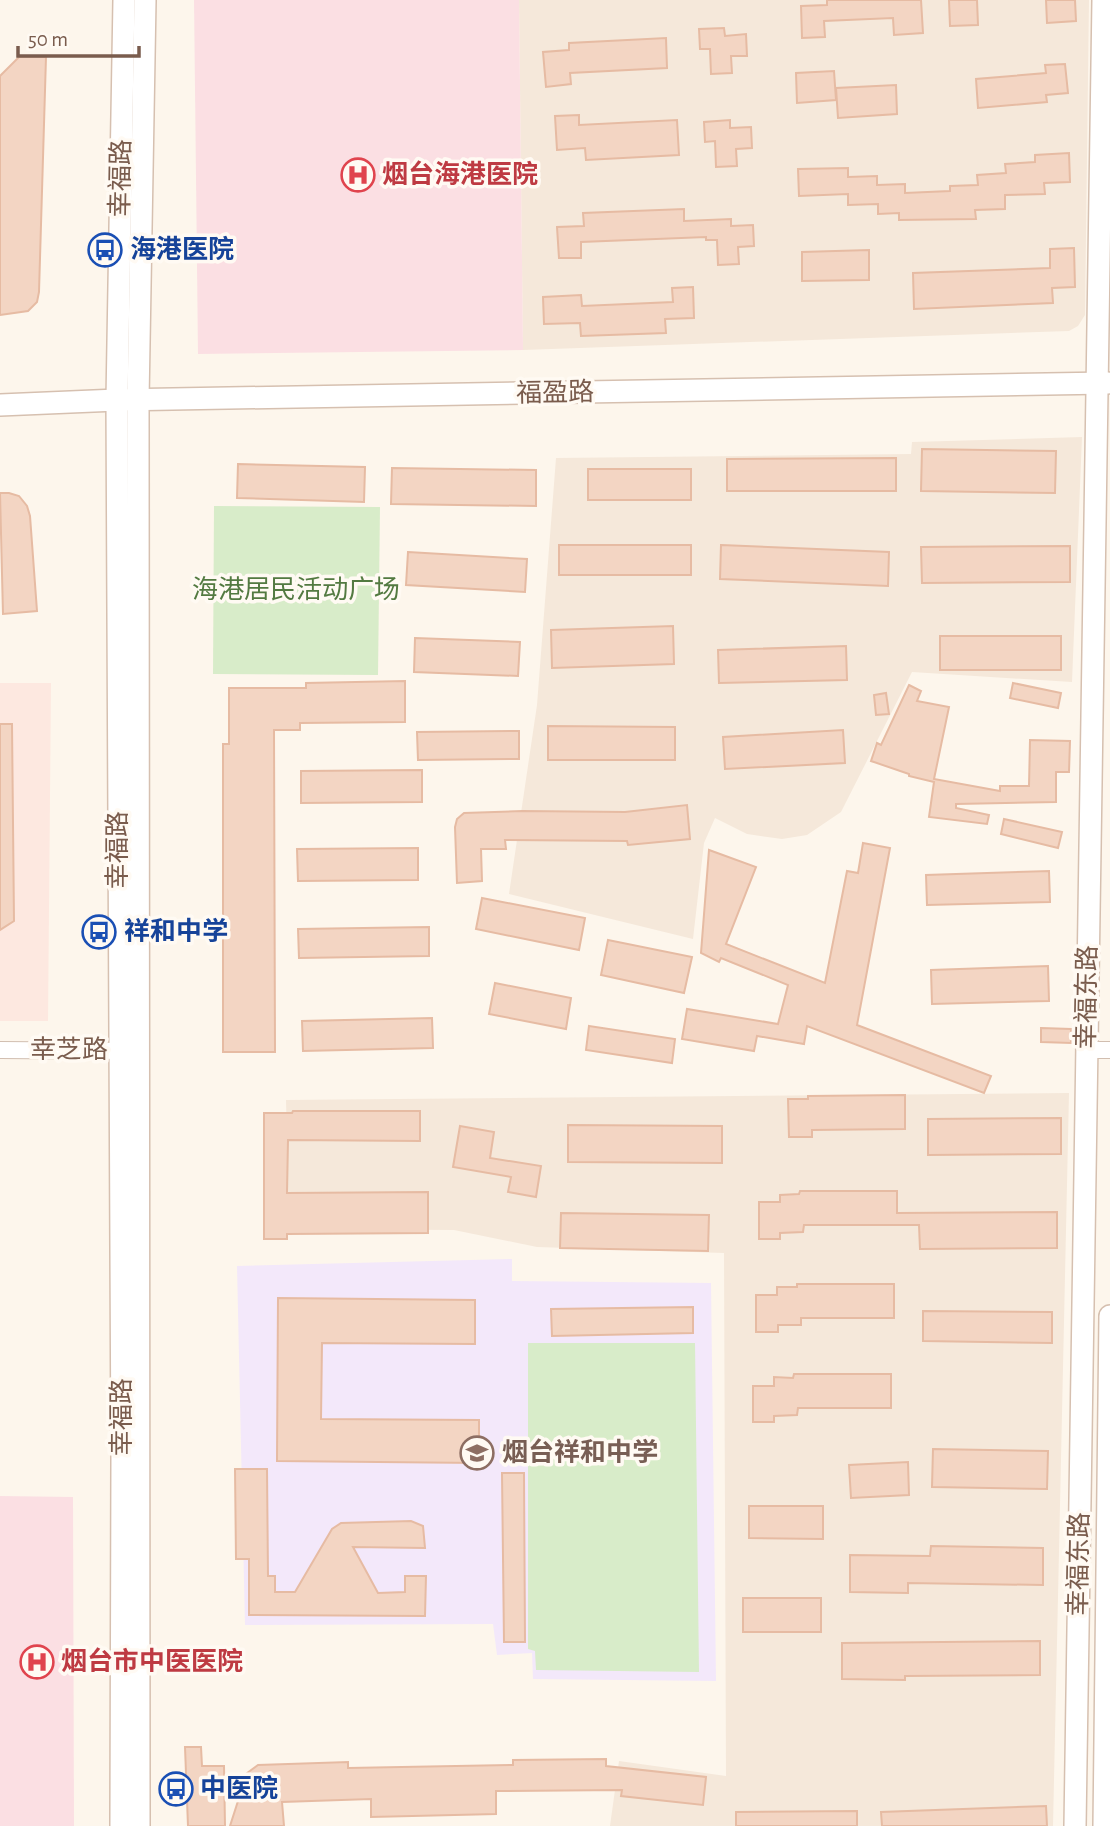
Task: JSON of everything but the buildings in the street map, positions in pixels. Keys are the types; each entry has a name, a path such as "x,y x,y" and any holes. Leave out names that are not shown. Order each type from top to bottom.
{"street":[{"name":"幸福路","path":"121,1826 122,1446 128,1051 124,0"},
{"name":"幸福路","path":"127,400 145,0"},
{"name":"幸福东路","path":"1075,1826 1087,1051 1103,383 1103,0"},
{"name":"福盈路","path":"0,405 127,400 1103,383"},
{"name":"幸芝路","path":"0,1049 128,1051"},
{"path":"1087,1051 1110,1050"},
{"name":"幸福路","path":"128,1051 140,1460 139,1826"},
{"name":"幸福东路","path":"1104,1826 1110,1317"}],"shaded area":[{"name":"烟台海港医院","path":"194,0 519,0 523,350 198,354"},
{"path":"519,0 1089,0 1085,315 1078,326 1069,331 523,350"},
{"path":"1082,437 1072,682 912,672 841,812 807,835 782,839 747,834 715,818 704,843 693,939 509,894 537,705 556,458 911,454 912,442"},
{"path":"0,683 51,683 48,1021 0,1021"},
{"path":"1069,1093 1053,1826 610,1826 619,1761 726,1776 724,1253 537,1247 454,1230 289,1229 286,1100"},
{"name":"烟台祥和中学","path":"512,1259 512,1281 711,1283 716,1681 533,1679 532,1653 497,1655 493,1624 245,1625 237,1266"},
{"name":"烟台市中医医院","path":"0,1496 73,1497 74,1826 0,1826"}],"green space":[{"name":"海港居民活动广场","path":"214,506 380,507 378,675 213,674"},
{"path":"528,1343 695,1343 699,1672 536,1670 535,1651 528,1649"}],"place":[{"name":"烟台海港医院","path":"358,175"},
{"name":"海港医院","path":"105,250"},
{"name":"祥和中学","path":"99,932"},
{"name":"烟台祥和中学","path":"477,1453"},
{"name":"烟台市中医医院","path":"37,1662"},
{"name":"中医院","path":"176,1789"}]}
